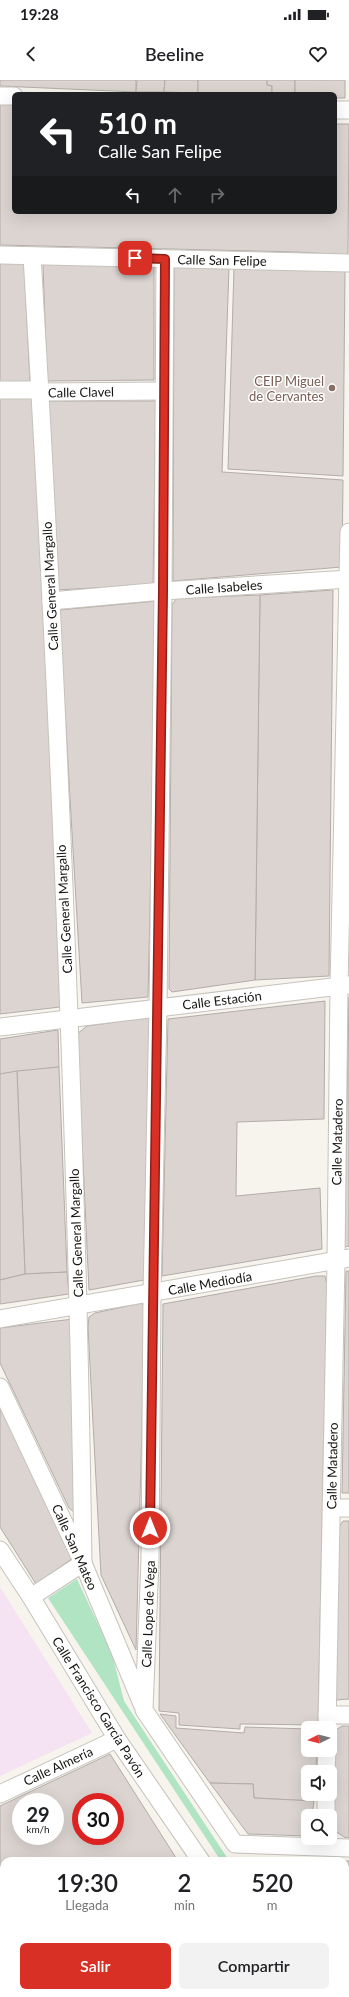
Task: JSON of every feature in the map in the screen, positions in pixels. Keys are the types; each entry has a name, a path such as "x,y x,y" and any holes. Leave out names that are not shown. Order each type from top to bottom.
{"street":[{"path":"0,96 12,96"},
{"path":"337,110 349,110"},
{"name":"Calle San Felipe","path":"0,255 349,263"},
{"name":"Calle General Margallo","path":"32,256 41,392 69,1019 79,1306 83,1563"},
{"name":"Calle Lope de Vega","path":"144,1710 150,1560 152,1294 158,1008 165,259"},
{"name":"Calle Clavel","path":"0,390 32,390 41,392 163,391"},
{"name":"Calle Matadero","path":"327,1721 332,1508 342,1259 349,532"},
{"name":"Calle Isabeles","path":"50,601 163,591 348,579"},
{"name":"Calle Estación","path":"0,1027 344,986"},
{"name":"Calle Mediodía","path":"0,1319 152,1294 342,1259"},
{"name":"Calle San Mateo","path":"0,1387 83,1563 144,1710"},
{"path":"332,1508 349,1508"},
{"name":"Calle Francisco García Pavón","path":"0,1550 6,1572 31,1597 116,1739 197,1857"},
{"path":"31,1597 83,1563"},
{"path":"144,1710 235,1844 349,1848"},
{"path":"330,1721 349,1715"},
{"name":"Calle Almería","path":"0,1794 116,1739"}],"shaded area":[{"path":"0,1587 92,1733 0,1776"}],"green space":[{"path":"77,1579 112,1654 124,1701 227,1857 218,1857 48,1598"}],"building":[{"path":"0,80 136,80 136,92 0,86"},
{"path":"137,80 165,80 164,92 136,92"},
{"path":"165,80 198,80 198,92 164,92"},
{"path":"198,80 267,80 267,85 272,86 272,92 198,92"},
{"path":"267,80 295,80 295,92 272,92 272,86 267,85"},
{"path":"295,80 345,80 345,98 337,98 337,92 295,92"},
{"path":"0,104 12,105 12,214 337,214 337,124 349,124 348,255 297,252 0,245"},
{"path":"0,262 24,262 30,383 0,382"},
{"path":"43,263 154,265 154,380 47,381"},
{"path":"174,265 229,267 222,472 343,480 342,567 173,581"},
{"path":"234,268 345,270 343,476 228,469"},
{"path":"27,393 39,403 60,1007 0,1014 0,394"},
{"path":"48,401 156,401 153,585 55,590"},
{"path":"333,590 329,976 255,980 260,595"},
{"path":"260,595 255,980 172,992 169,989 169,985 172,605 176,599 180,598"},
{"path":"157,601 148,997 82,1003 59,610"},
{"path":"349,997 349,1246 344,1247"},
{"path":"325,1001 324,1119 237,1122 236,1196 320,1188 322,1249 162,1276 168,1019"},
{"path":"152,1017 144,1280 89,1290 77,1034 87,1026"},
{"path":"58,1030 59,1067 0,1074 0,1039"},
{"path":"59,1067 67,1272 25,1274 17,1071"},
{"path":"17,1071 25,1274 0,1280 0,1074"},
{"path":"346,1271 349,1271 349,1493 342,1493"},
{"path":"67,1272 69,1294 0,1304 0,1280 25,1274"},
{"path":"316,1276 325,1276 327,1286 318,1721 301,1721 301,1725 240,1724 240,1729 179,1725 179,1713 159,1711 163,1304"},
{"path":"141,1303 144,1306 145,1311 136,1650 101,1575 88,1327 89,1317 95,1313"},
{"path":"73,1319 76,1514 69,1508 0,1363 0,1328"},
{"path":"0,1404 73,1558 36,1584 0,1527"},
{"path":"343,1521 349,1521 349,1699 336,1700 339,1527"},
{"path":"160,1714 176,1716 176,1728 244,1733 245,1727 301,1729 301,1757 317,1757 316,1765 301,1765 301,1800 254,1798 253,1784 210,1783"},
{"path":"342,1726 349,1726 349,1838 344,1837 337,1832 337,1809 333,1809 334,1801 337,1801 337,1765 335,1765 335,1757 337,1757 337,1729"},
{"path":"110,1754 175,1857 0,1857 0,1806 12,1800 12,1845 64,1845 64,1793 28,1793"},
{"path":"210,1783 253,1784 254,1798 314,1801 313,1809 301,1809 301,1836 248,1834"}],"place":[{"name":"CEIP Miguel de Cervantes","path":"332,388"}],"route":[{"path":"135,258 165,259 163,391 163,591 158,1008 152,1294 150,1528"}]}
